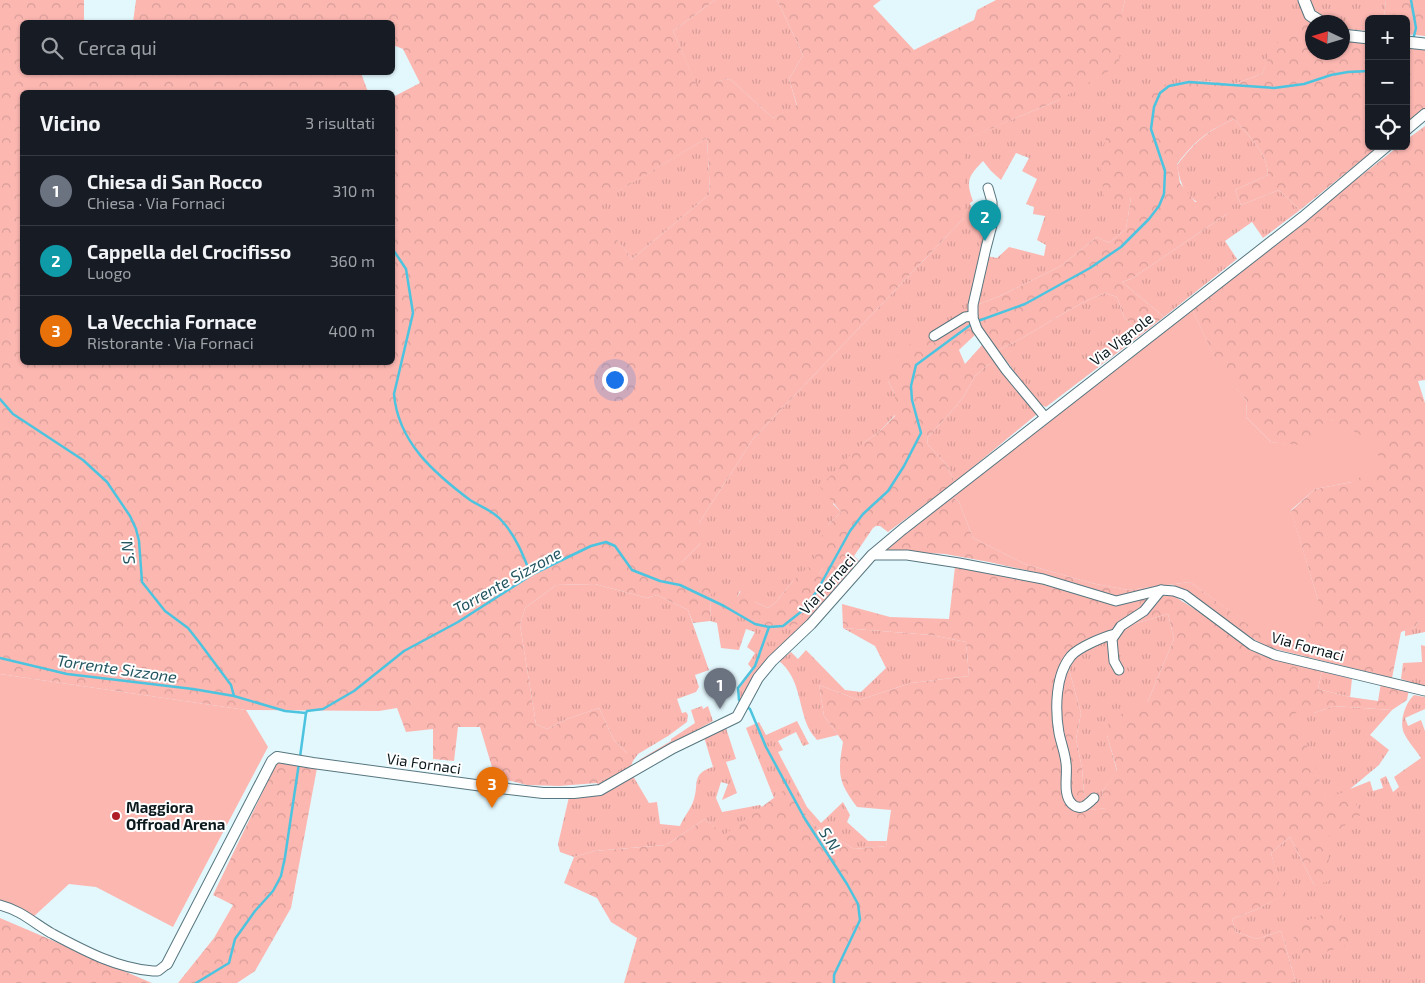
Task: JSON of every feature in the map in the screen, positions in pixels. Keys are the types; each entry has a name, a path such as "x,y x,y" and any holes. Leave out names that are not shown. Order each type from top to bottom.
{"main road":[{"path":"1304,0 1311,15"},
{"path":"1350,36 1365,38"},
{"path":"1410,42 1425,44"}],"street":[{"path":"1410,127 1425,114"},
{"name":"Via Vignole","path":"872,555 1044,417 1299,220 1382,150"},
{"path":"988,188 992,202 992,225 973,305 973,317 977,329 1006,370 1044,417"},
{"path":"934,336 965,317 973,317"},
{"name":"Via Fornaci","path":"166,964 272,761 277,757 543,793 574,793 600,790 673,748 737,717 758,678 772,661 811,624 872,555 906,555 959,563 1043,579 1116,601 1161,590 1174,591 1185,595 1252,645 1275,655 1425,691"},
{"path":"1119,670 1114,661 1112,639 1121,626 1144,611 1161,590"},
{"path":"1094,798 1086,806 1080,808 1072,804 1067,794 1068,773 1058,721 1059,692 1064,668 1071,656 1078,650 1115,634"},
{"path":"0,905 16,911 50,932 115,964 152,971 158,971 166,964"}],"green space":[{"path":"0,0 84,0 84,20 20,20 20,75 362,75 367,90 20,90 20,365 395,365 395,96 420,83 403,49 395,46 395,20 133,20 136,0 715,0 673,31 696,84 730,79 773,118 797,105 789,79 803,55 777,0 881,0 873,6 914,50 974,20 977,10 996,0 1125,0 1122,12 1119,65 1059,100 964,140 964,218 753,439 699,523 705,530 701,543 682,562 701,574 714,586 711,596 710,621 693,623 688,610 657,595 647,598 595,584 556,585 525,608 520,625 536,724 547,729 567,719 599,708 614,740 627,753 627,765 597,783 559,786 527,785 495,777 480,727 458,727 454,761 433,759 433,729 406,732 397,708 379,711 246,710 0,674","holes":["707,138 710,194 632,259 592,207"]},
{"path":"715,0 777,0 803,55 789,79 797,106 773,118 730,79 696,85 673,31"},
{"path":"1125,0 1299,0 1307,15 1305,15 1305,21 1273,48 1262,74 1234,84 1195,80 1131,197 1126,229 1109,243 1097,237 1061,266 1000,296 977,305 987,256 997,258 1009,247 1044,256 1046,245 1037,240 1045,216 1033,214 1034,207 1026,204 1037,179 1022,171 1029,158 1016,153 1001,180 983,161 974,171 969,183 973,201 970,203 972,209 978,207 983,228 990,231 970,323 888,381 895,394 895,415 878,433 863,443 833,504 841,512 828,525 823,568 819,574 793,581 775,603 768,608 755,602 740,591 737,597 723,605 809,621 761,666 741,700 738,695 740,687 744,678 752,669 748,664 755,653 747,647 755,632 746,629 739,650 721,648 717,623 710,621 711,596 681,563 701,543 699,523 753,439 964,218 963,140 1059,100 1122,12"},
{"path":"1309,0 1386,0 1384,15 1365,15 1365,31 1350,29 1350,15 1318,15"},
{"path":"1386,0 1425,0 1425,36 1410,34 1410,15 1384,15"},
{"path":"1305,19 1305,60 1350,60 1350,39 1365,41 1365,150 1374,150 1300,210 1279,190 1241,205 1235,190 1268,175 1265,159 1251,138 1234,119 1216,128 1196,143 1177,164 1180,183 1195,202 1221,195 1227,214 1131,279 1122,282 1164,317 1142,334 1124,317 1117,297 1105,293 1077,306 1012,344 998,350 980,324 977,305 1000,296 1061,266 1097,237 1109,243 1126,229 1131,197 1112,203 1104,198 1100,163 1106,137 1127,113 1157,86 1196,80 1234,84 1262,74 1272,48"},
{"path":"1410,44 1425,45 1425,109 1410,121"},
{"path":"1234,119 1261,152 1265,159 1268,175 1235,190 1241,205 1279,190 1300,210 1263,238 1252,222 1225,241 1237,259 1164,317 1122,282 1131,279 1227,214 1199,203 1192,198 1183,186 1177,165 1202,138"},
{"path":"1425,126 1425,380 1418,381 1425,403 1425,621 1419,621 1415,627 1401,632 1392,678 1267,647 1240,631 1193,596 1173,585 1114,598 1048,575 989,562 945,554 883,550 888,544 953,497 959,502 973,538 1025,564 1091,583 1128,590 1190,582 1277,645 1318,600 1291,511 1315,489 1352,482 1333,420 1300,446 1271,442 1246,417 1247,401 1221,373 1190,304 1307,218 1394,150 1410,150 1410,137"},
{"path":"707,138 710,194 632,259 591,207"},
{"path":"1105,293 1117,297 1124,317 1142,334 1046,407 1039,404 998,350 1012,344 1077,306"},
{"path":"1190,304 1221,372 1247,401 1246,417 1271,442 1300,445 1332,420 1376,443 1380,465 1352,482 1315,489 1291,510 1318,600 1315,629 1297,643 1277,646 1190,582 1128,590 1091,583 1025,564 973,538 959,502 953,497"},
{"path":"964,320 970,323 976,334 959,350 965,364 982,345 1002,372 989,364 975,376 964,396 927,438 928,445 945,463 955,482 888,532 880,526 873,528 854,556 859,561 809,621 789,626 763,625 723,605 726,594 737,597 741,591 753,595 755,602 768,608 775,603 793,581 808,567 819,574 823,568 817,565 814,551 828,525 841,512 820,487 846,459 863,443 878,433 895,416 895,394 888,381 886,367 918,337 934,336"},
{"path":"989,364 996,367 1009,378 1022,392 1037,414 955,482 945,463 928,445 927,438 964,396 975,376"},
{"path":"955,567 1064,587 1117,604 1144,596 1174,596 1261,655 1322,671 1318,689 1350,697 1378,701 1381,683 1409,689 1407,700 1392,710 1333,706 1314,713 1295,713 1326,798 1348,791 1362,814 1325,839 1333,880 1314,885 1290,837 1271,853 1283,896 1232,919 1236,932 1257,939 1281,931 1296,983 624,983 637,938 611,922 597,898 564,883 574,857 594,851 666,845 705,819 724,835 787,788 813,824 854,849 886,846 891,810 857,807 850,798 842,783 840,769 843,742 824,716 819,685 859,700 911,683 969,676 966,642 931,635 843,628 842,604 890,617 949,619","holes":["1168,614 1174,639 1148,701 1109,720 1107,735 1117,770 1102,792 1106,808 1090,810 1084,793 1082,768 1076,739 1081,713 1065,655 1099,634"]},
{"path":"595,584 647,598 657,595 688,610 709,670 695,675 699,687 696,692 677,699 682,713 686,712 688,715 687,722 638,754 629,770 598,786 597,783 626,765 627,753 614,740 599,708 567,719 547,729 536,724 520,625 525,608 556,585"},
{"path":"1168,614 1174,639 1148,701 1107,735 1117,771 1102,792 1107,808 1090,810 1084,793 1082,768 1076,739 1081,713 1065,655 1099,634"},
{"path":"1419,621 1425,621 1425,632 1405,636 1405,630 1415,627"},
{"path":"843,628 931,635 966,642 969,676 911,683 859,700 819,685 824,716 838,735 817,740 808,727 795,683 786,668 779,661 791,652 798,659 806,650 845,690 861,692 886,668 875,646"},
{"path":"1421,645 1425,646 1425,687 1401,679 1403,663 1422,662"},
{"path":"1322,671 1352,679 1350,697 1318,689"},
{"name":"Maggiora Offroad Arena","path":"0,674 246,710 268,747 173,927 96,887 69,884 31,919 0,905"},
{"path":"1414,695 1425,697 1425,709 1405,718 1408,726 1421,720 1425,731 1425,983 1296,983 1281,931 1257,939 1236,932 1232,919 1282,896 1271,853 1290,837 1314,885 1325,839 1326,799 1294,713 1314,713 1333,706 1392,710 1370,735 1389,750 1379,765 1350,789 1370,781 1373,791 1383,788 1380,779 1386,776 1393,792 1399,787 1394,777 1421,758 1407,738 1402,725 1405,708"},
{"path":"702,706 703,709 708,706 713,721 641,761 639,760 671,741 671,739 695,723 691,710"},
{"path":"797,721 809,744 803,746 796,732 778,741 783,750 778,752 807,807 821,823 843,802 850,815 847,822 868,841 887,841 886,846 854,849 813,824 787,789 774,798 746,728 759,722 766,735"},
{"path":"726,728 736,759 726,762 737,793 722,800 728,784 721,782 716,798 722,812 760,805 762,807 724,836 705,819 666,845 594,851 574,857 560,852 558,844 569,797 633,776 649,803 657,802 660,824 680,826 693,802 698,776 713,767 704,737"},
{"path":"277,762 317,768 291,908 255,971 237,983 178,983 214,938 233,905 213,895"},
{"path":"1340,909 1350,944 1301,960 1290,926"},
{"path":"0,918 152,983 0,983"}],"waterway":[{"name":"Torrente Sizzone","path":"1411,0 1416,28 1413,40"},
{"name":"Torrente Sizzone","path":"978,321 1025,304 1090,268 1121,247 1149,219 1159,206 1164,194 1165,171 1151,129 1154,107 1160,93 1169,86 1189,82 1274,88 1304,84 1331,75 1365,71"},
{"name":"S.N.","path":"395,252 406,269 413,313 394,394 402,427 420,455 443,479 502,521 515,540 531,575"},
{"name":"Torrente Sizzone","path":"0,658 67,674 193,689 234,696 285,711 306,713 307,711 323,709 354,691 404,651 458,622 533,574 591,546 606,542 615,546 632,570 660,581 680,585 724,606 755,624 769,627 783,626 802,611 817,591 850,531 863,514 888,491 904,466 921,433 912,400 911,386 916,365 973,323"},
{"name":"S.N.","path":"0,399 13,414 83,460 107,482 130,516 136,529 139,541 142,582 165,611 188,628 231,685 234,696"},
{"name":"S.N.","path":"742,702 739,700 738,688 755,666 769,627"},
{"name":"S.N.","path":"746,706 750,709 766,747 805,819 858,904 860,920 834,975 834,983"},
{"path":"300,757 306,713"},
{"path":"196,983 229,963 235,939 255,911 273,891 281,876 299,763"}],"place":[{"name":"Cappella del Crocifisso","path":"985,241"},
{"name":"Chiesa di San Rocco","path":"720,709"},
{"name":"La Vecchia Fornace","path":"492,808"},
{"name":"Maggiora Offroad Arena","path":"116,816"}]}
